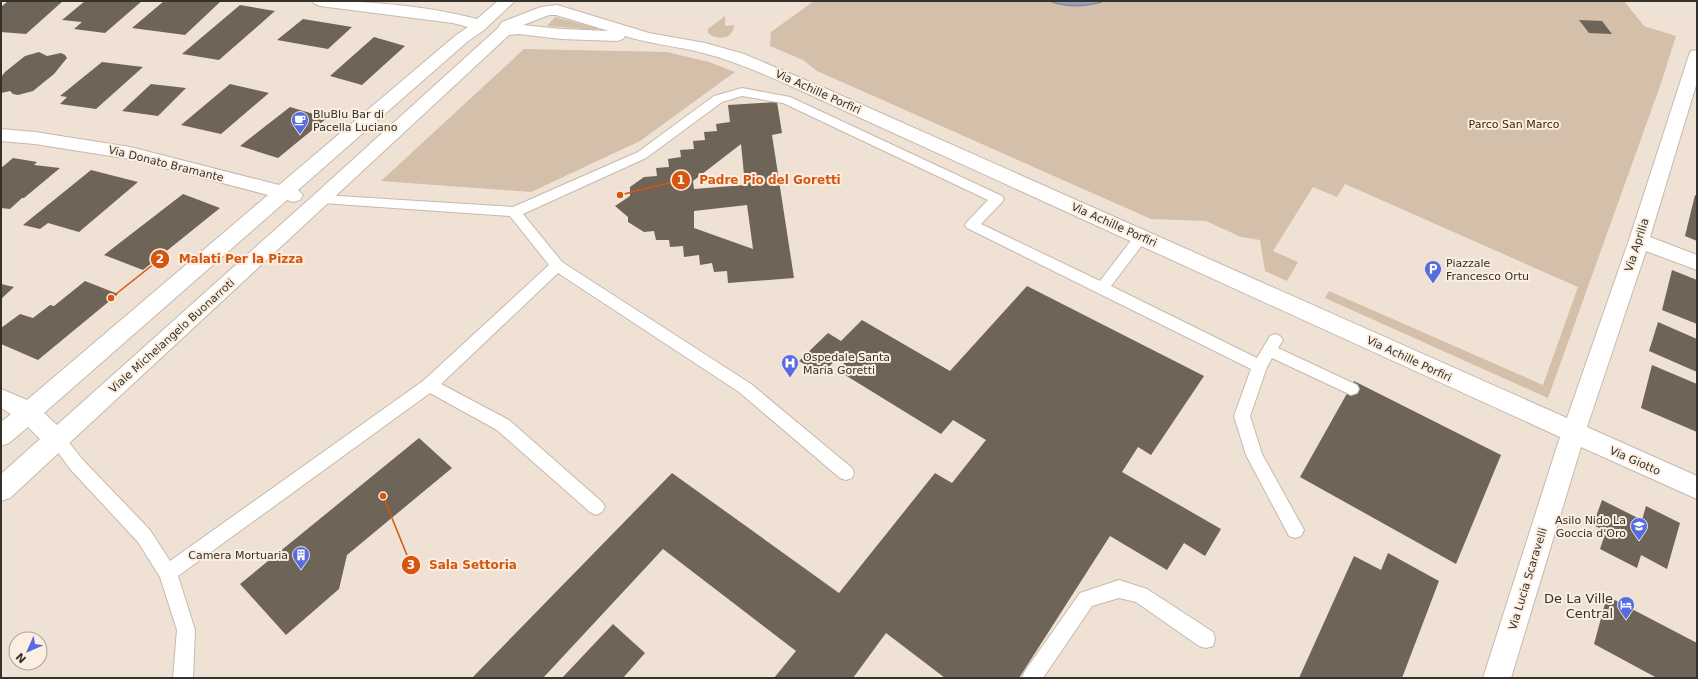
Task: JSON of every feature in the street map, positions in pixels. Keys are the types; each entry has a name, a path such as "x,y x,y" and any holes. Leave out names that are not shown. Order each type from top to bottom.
{"street":[{"path":"320,1 454,18 480,25"},
{"path":"1,436 461,39 508,1"},
{"name":"Viale Michelangelo Buonarroti","path":"1,490 322,199 536,1"},
{"name":"Via Achille Porfiri","path":"506,28 547,10 557,10 646,37 705,48 738,58 825,95 1141,237 1573,434"},
{"path":"480,25 480,32 488,35 506,28"},
{"name":"Via Achille Porfiri","path":"506,28 592,36 646,37"},
{"name":"Via Aprilia","path":"1573,434 1638,240 1690,102 1697,55"},
{"name":"Via Donato Bramante","path":"1,135 34,138 130,153 282,193"},
{"path":"282,193 322,199"},
{"path":"1638,240 1697,263"},
{"path":"1,398 11,401 28,413 57,440"},
{"name":"Via Giotto","path":"1573,434 1697,488"},
{"name":"Via Lucia Scaravelli","path":"1497,678 1573,434"}],"lane":[{"path":"322,199 514,212 642,155 718,99 742,92 786,100 997,199 972,225 1260,366"},
{"path":"514,212 557,266 745,388 846,473"},
{"path":"1102,288 1141,237"},
{"path":"168,573 428,386 557,266"},
{"path":"1295,530 1254,455 1242,416 1250,389 1260,366 1272,345 1351,389"},
{"path":"428,386 503,425 596,507"},
{"path":"57,440 77,465 144,536 168,573 186,630 183,678"},
{"path":"1032,678 1086,599 1119,589 1141,595 1206,639"}],"green space":[{"name":"Parco San Marco","path":"814,1 1624,1 1644,26 1676,36 1660,86 1548,398 1325,298 1329,291 1543,385 1578,287 1345,184 1337,197 1313,187 1273,251 1298,262 1287,281 1265,271 1260,240 1241,237 1206,221 1151,219 817,71 803,60 770,46 771,32"},
{"path":"725,16 725,26 734,25 733,30 728,36 720,38 712,36 708,33 708,29"},
{"path":"555,17 597,28 597,30 547,26"},
{"path":"524,49 667,52 709,62 735,72 640,141 531,192 381,181"}],"water":[{"path":"1049,1 1105,1 1091,5 1070,6"}],"building":[{"path":"8,1 63,1 26,34 1,32 1,7"},
{"path":"85,1 142,1 105,33 74,29 82,22 62,20"},
{"path":"164,1 220,2 185,35 132,28"},
{"path":"240,5 275,11 219,60 182,54"},
{"path":"303,19 352,27 328,49 277,40"},
{"path":"1579,20 1602,21 1612,34 1589,33"},
{"path":"374,37 405,46 362,85 330,76"},
{"path":"39,52 47,56 61,53 67,58 54,74 33,91 18,95 13,94 10,91 1,93 1,77 5,72 25,56"},
{"path":"102,62 143,67 96,109 60,104 67,97 60,96"},
{"path":"151,84 186,88 158,116 122,111"},
{"path":"230,84 269,93 221,134 181,125"},
{"path":"777,102 782,133 772,135 794,278 728,283 727,271 714,272 712,263 700,265 699,255 684,257 683,246 670,247 669,240 656,240 654,231 644,232 628,222 628,217 615,206 630,196 630,187 644,177 657,176 656,168 669,167 668,159 681,157 680,150 694,149 693,141 705,140 704,132 717,131 716,124 730,122 728,105","holes":["741,144 745,185 694,189 693,181","747,205 753,249 694,228 694,211"]},
{"path":"290,107 327,118 278,158 240,146"},
{"path":"13,158 37,162 34,165 60,168 10,209 1,208 1,168"},
{"path":"91,170 138,182 79,232 48,223 40,229 23,225"},
{"path":"183,194 220,208 143,270 104,255"},
{"path":"1695,195 1697,196 1697,241 1685,236"},
{"path":"1672,270 1697,280 1697,324 1662,310"},
{"path":"85,281 118,294 38,360 1,344 1,328 20,314 33,318 50,305 54,306"},
{"path":"1,284 14,287 1,299"},
{"path":"1027,286 1204,376 1151,455 1138,447 1122,472 1221,529 1205,556 1184,543 1167,570 1110,536 1019,678 945,678 886,633 853,678 774,678 796,651 663,549 543,678 472,678 672,473 839,593 935,473 952,483 986,440 953,420 941,434 837,370 846,361 839,357 821,374 799,361 828,333 841,341 862,320 950,371"},
{"path":"1658,322 1697,339 1697,372 1649,351"},
{"path":"1652,365 1697,384 1697,432 1641,408"},
{"path":"1354,381 1501,455 1456,564 1300,477"},
{"path":"419,438 452,468 347,555 339,589 286,635 240,584"},
{"path":"1602,500 1642,520 1646,506 1680,523 1667,569 1641,555 1637,568 1600,549 1606,531 1593,525"},
{"path":"1388,553 1439,581 1402,678 1299,678 1354,556 1381,570"},
{"name":"De La Ville Central","path":"1607,596 1697,643 1697,678 1657,678 1594,644"},
{"path":"613,624 645,653 623,678 562,678"}],"place":[{"name":"BluBlu Bar di Pacella Luciano","path":"300,135"},
{"name":"Padre Pio del Goretti","path":"620,195"},
{"name":"Piazzale Francesco Ortu","path":"1433,284"},
{"name":"Malati Per la Pizza","path":"111,298"},
{"name":"Ospedale Santa Maria Goretti","path":"790,378"},
{"name":"Sala Settoria","path":"383,496"},
{"name":"Asilo Nido La Goccia d'Oro","path":"1639,541"},
{"name":"Camera Mortuaria","path":"301,570"},
{"name":"De La Ville Central","path":"1626,620"}]}
